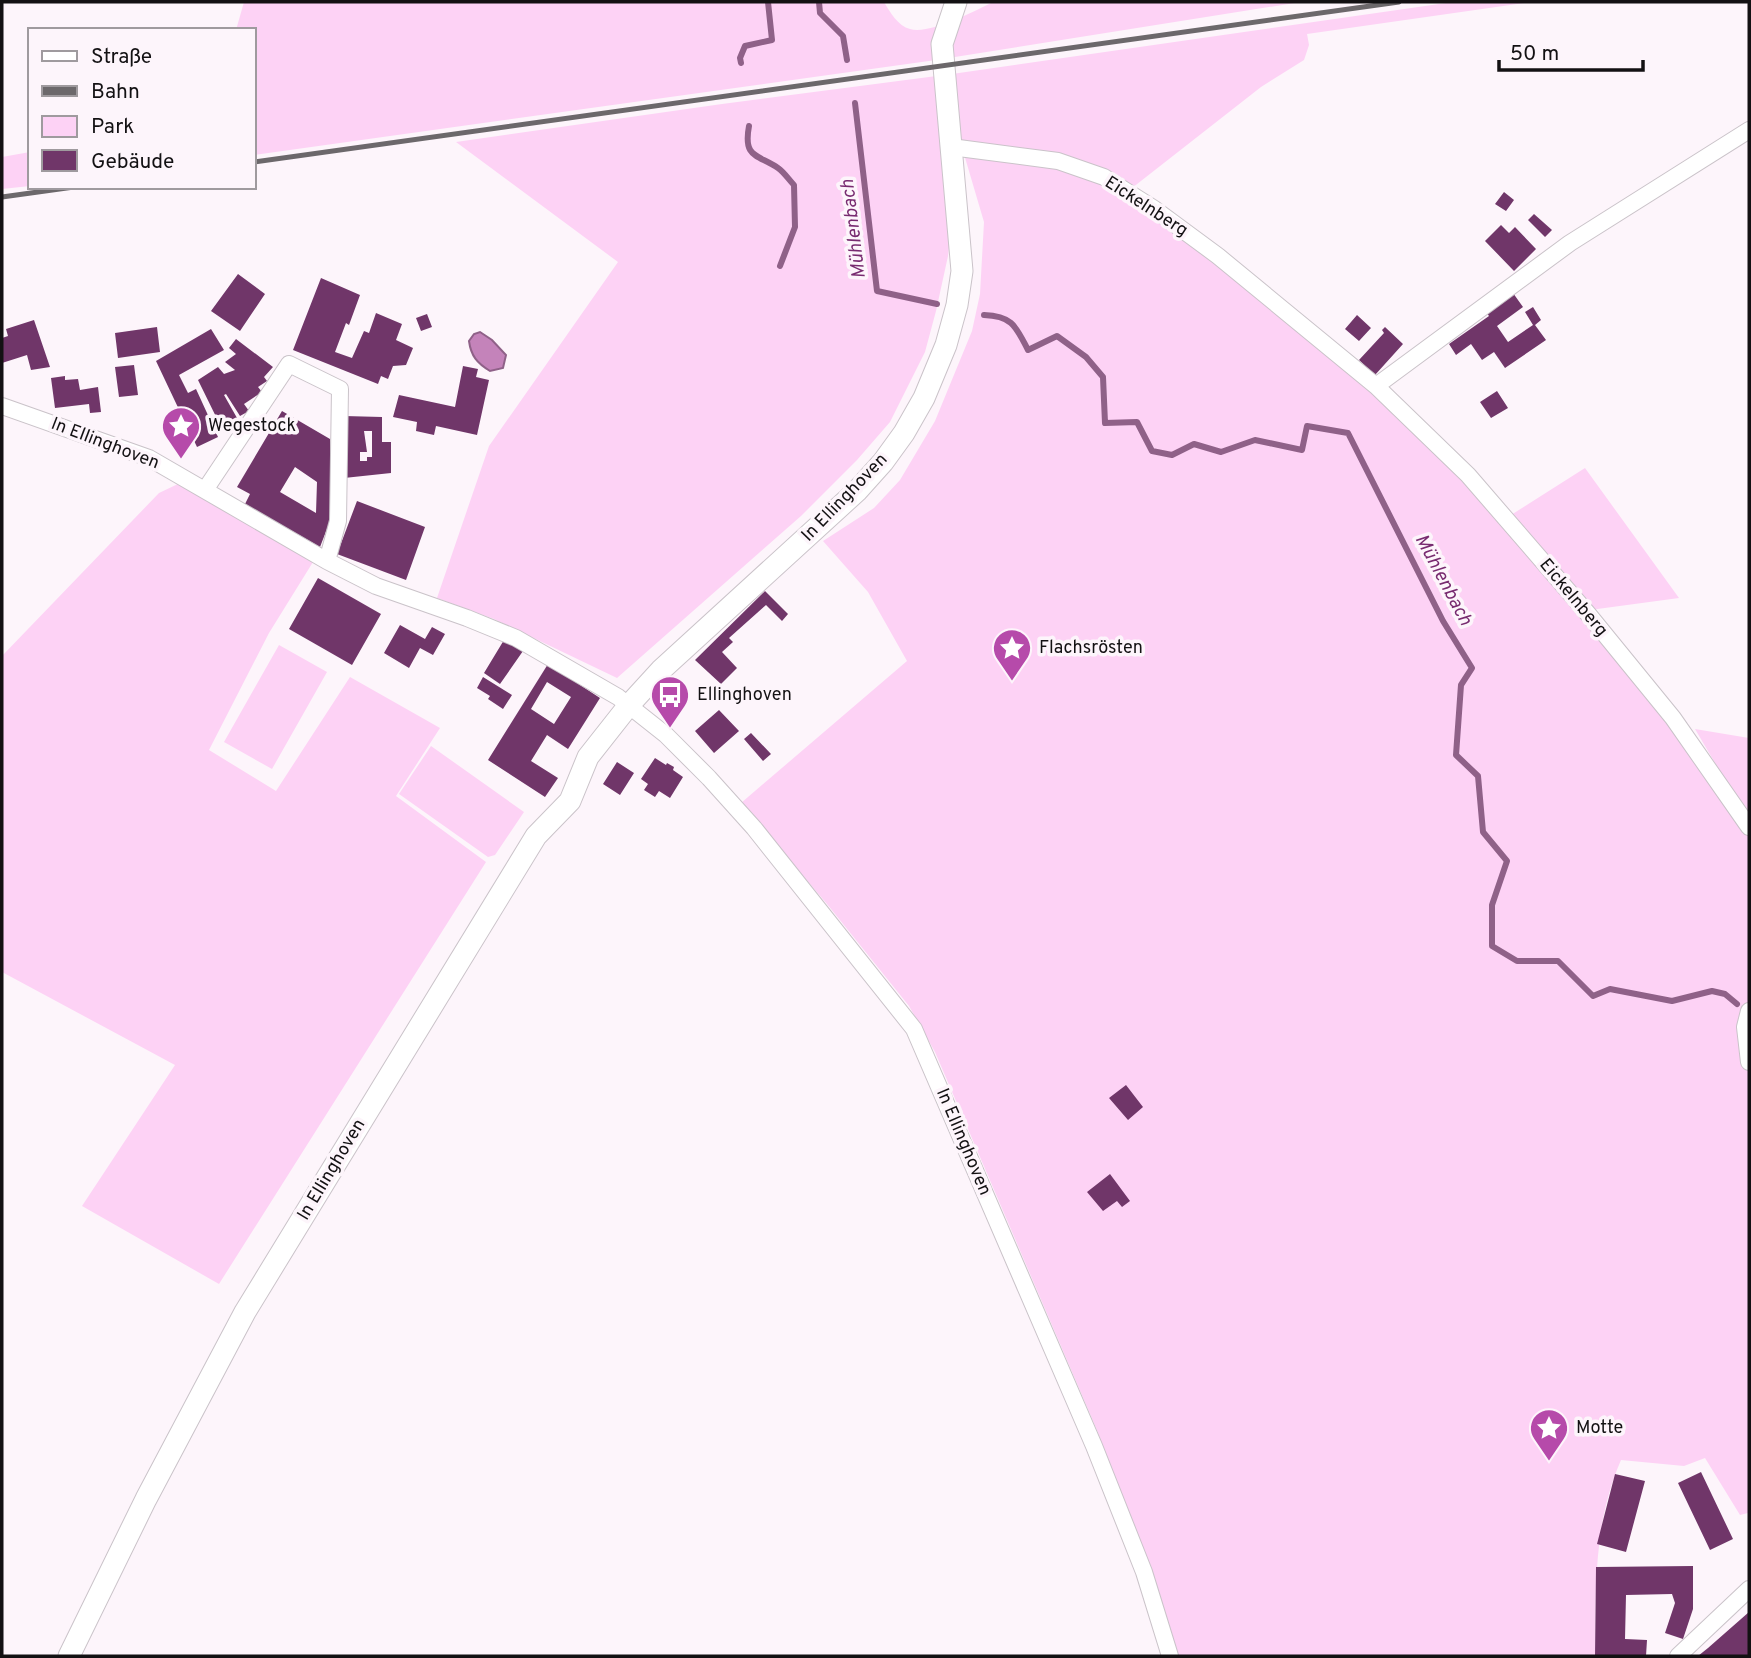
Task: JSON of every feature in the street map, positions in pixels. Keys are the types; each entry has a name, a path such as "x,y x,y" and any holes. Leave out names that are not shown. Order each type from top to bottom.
{"street":[{"path":"951,147 942,44 956,2"},
{"path":"1376,386 1570,243 1749,130"},
{"name":"In Ellinghoven","path":"69,1656 146,1499 246,1312 536,836 570,800 588,757 661,670 857,491 904,433 924,398 946,345 957,305 962,271 951,147"},
{"name":"Eickelnberg","path":"951,147 1058,161 1104,177 1153,208 1218,256 1376,386 1468,475 1589,615 1673,718 1749,827"},
{"path":"205,489 289,365 340,389 338,521 327,561"},
{"name":"In Ellinghoven","path":"2,406 149,458 327,561 376,586 516,638 629,705 688,755 754,828 914,1029 1094,1447 1144,1572 1170,1656"},
{"path":"1749,1011 1745,1027 1749,1062"},
{"path":"1678,1656 1749,1589"}],"green space":[{"path":"244,2 884,2 902,25 918,30 952,21 993,2 1301,2 936,60 256,155 256,28 237,28"},
{"path":"1453,2 1532,2 1307,34 1309,45 1304,60 1261,87 1132,188 1342,362 1456,475 1524,548 1614,653 1749,825 1749,1509 1748,1513 1740,1515 1705,1458 1684,1466 1621,1460 1605,1508 1601,1533 1596,1581 1595,1656 1179,1656 1142,1547 1096,1428 935,1052 909,1006 741,803 907,661 868,592 823,541 874,508 900,480 935,421 972,331 980,294 984,222 961,144 948,256 936,311 925,352 890,422 857,460 801,516 617,678 494,619 437,598 489,446 618,262 456,142"},
{"path":"28,152 28,186 2,189 2,157"},
{"path":"1585,468 1679,598 1590,610 1511,515"},
{"path":"180,483 313,562 269,633 209,750 276,791 350,677 440,728 396,796 486,862 219,1284 82,1206 175,1065 2,972 2,656 159,493"},
{"path":"279,645 327,672 272,769 224,742"},
{"path":"1695,729 1749,738 1749,811 1728,785"},
{"path":"431,746 524,812 495,855 488,857 399,794"}],"shaded area":[{"path":"480,332 506,355 503,368 490,371 475,359 469,341 474,334"}],"building":[{"path":"1504,192 1514,200 1506,211 1495,204"},
{"path":"1534,214 1552,230 1545,237 1528,220"},
{"path":"1501,225 1509,233 1515,227 1536,249 1514,271 1485,241"},
{"path":"238,274 265,294 240,331 211,311"},
{"path":"321,278 360,295 335,352 352,358 364,331 369,333 376,313 402,324 396,340 413,348 406,365 393,366 388,379 381,376 378,384 293,350"},
{"path":"1513,293 1523,307 1497,326 1508,342 1533,325 1525,312 1533,307 1541,320 1535,325 1546,340 1505,368 1494,352 1482,360 1471,344 1456,355 1449,344 1489,316 1486,312"},
{"path":"427,314 432,327 421,331 416,318"},
{"path":"1357,315 1371,328 1359,341 1345,329"},
{"path":"34,320 50,367 31,370 27,355 2,363 2,338 8,336 6,329"},
{"path":"157,327 160,352 118,358 115,333"},
{"path":"1385,327 1403,344 1375,375 1359,360 1384,333 1382,330"},
{"path":"211,329 224,350 179,375 188,393 196,389 218,437 197,447 188,428 179,433 174,422 183,418 156,361"},
{"path":"236,339 273,367 264,377 267,381 258,387 262,392 244,404 249,411 240,416 226,394 224,395 241,425 224,433 198,380 218,367 224,374 235,370 225,362 236,354 229,348"},
{"path":"134,365 138,395 119,397 115,367"},
{"path":"463,366 478,369 476,377 489,380 477,435 436,426 434,435 416,431 417,422 393,417 399,395 455,407"},
{"path":"65,376 65,380 78,379 80,390 98,387 101,412 90,413 89,404 55,408 51,378"},
{"path":"1497,391 1508,408 1491,418 1480,402"},
{"path":"282,411 330,439 332,516 320,547 245,504 250,494 237,487","holes":["295,467 317,482 316,513 280,492"]},
{"path":"344,416 382,417 382,442 391,442 391,473 344,478","holes":["364,431 372,431 372,457 367,457 367,461 360,461 360,452 367,452"]},
{"path":"357,501 425,527 406,580 337,554"},
{"path":"318,578 381,614 352,665 289,629"},
{"path":"765,591 788,614 782,621 766,605 729,638 733,642 722,652 737,668 721,684 695,660"},
{"path":"400,625 425,639 432,627 445,634 433,655 420,648 409,668 384,653"},
{"path":"504,640 523,651 500,684 484,673"},
{"path":"548,664 600,698 568,749 547,735 531,761 558,778 545,797 488,760","holes":["547,682 571,697 554,724 531,709"]},
{"path":"483,677 512,695 503,709 477,688"},
{"path":"719,710 739,731 714,753 695,731"},
{"path":"751,733 771,754 763,761 744,739"},
{"path":"655,758 674,767 673,770 683,777 670,798 659,791 655,797 644,790 648,784 641,779"},
{"path":"617,762 634,773 620,795 603,784"},
{"path":"1126,1085 1143,1107 1128,1120 1109,1098"},
{"path":"1110,1174 1130,1201 1122,1207 1117,1201 1103,1211 1087,1192"},
{"path":"1701,1472 1733,1539 1710,1550 1678,1483"},
{"path":"1615,1474 1645,1481 1626,1552 1597,1544"},
{"path":"1693,1566 1693,1609 1683,1639 1665,1633 1675,1603 1672,1594 1626,1595 1625,1639 1647,1640 1646,1656 1595,1656 1596,1567"},
{"path":"1749,1612 1749,1656 1698,1656 1708,1648"}],"waterway":[{"path":"741,63 740,58 745,46 772,40 768,2"},
{"name":"Mühlenbach","path":"819,2 820,13 843,36 847,60"},
{"name":"Mühlenbach","path":"855,103 877,291 937,304"},
{"path":"749,126 748,144 753,154 780,170 794,185 795,227 780,266"},
{"name":"Mühlenbach","path":"984,315 1008,320 1028,350 1057,336 1086,357 1103,377 1105,423 1137,422 1152,451 1172,455 1194,444 1221,452 1255,440 1302,450 1307,426 1348,433 1443,621 1472,668 1461,685 1456,755 1478,776 1483,832 1507,861 1492,905 1492,946 1517,961 1558,961 1593,996 1610,989 1672,1001 1712,991 1725,994 1737,1004"}],"railway":[{"path":"256,162 1399,2"},
{"path":"2,197 60,189"}],"place":[{"name":"Wegestock","path":"181,460"},
{"name":"Flachsrösten","path":"1012,682"},
{"name":"Ellinghoven","path":"670,729"},
{"name":"Motte","path":"1549,1462"}]}
